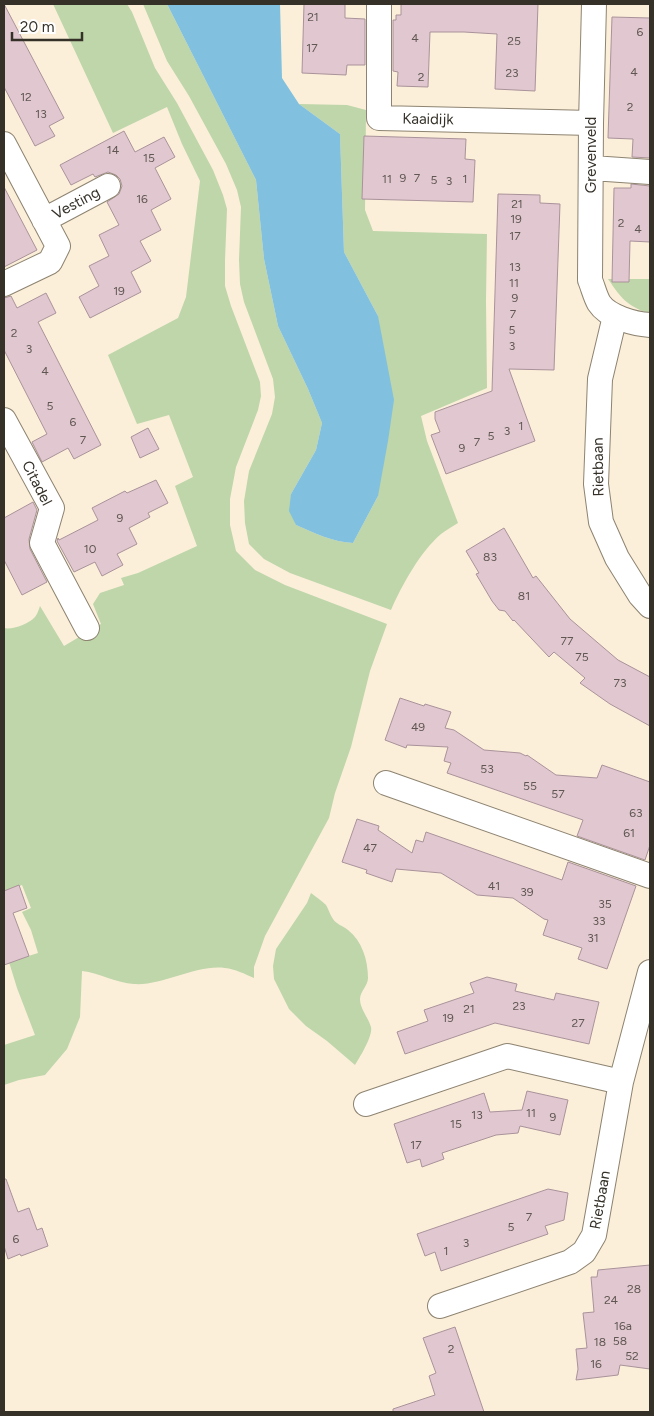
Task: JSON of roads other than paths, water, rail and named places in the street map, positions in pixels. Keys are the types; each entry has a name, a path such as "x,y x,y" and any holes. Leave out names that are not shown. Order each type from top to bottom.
{"street":[{"name":"Kaaidijk","path":"379,4 379,118 591,124"},
{"name":"Grevenveld","path":"594,4 590,280 607,310"},
{"name":"Vesting","path":"4,144 58,246 50,262 4,284"},
{"path":"592,168 650,172"},
{"name":"Vesting","path":"44,220 108,186"},
{"path":"607,310 635,324 650,325"},
{"name":"Rietbaan","path":"607,310 600,379 596,484 601,522 617,558 640,595 650,606"},
{"name":"Citadel","path":"4,420 52,508 42,543 87,628"},
{"path":"386,783 650,876"},
{"name":"Rietbaan","path":"440,1306 570,1262 584,1252 594,1235 621,1082 650,972"},
{"path":"366,1104 507,1056 621,1082"}],"water":[{"path":"167,4 280,4 282,78 299,104 340,134 344,252 378,316 394,400 378,496 353,543 331,539 296,525 289,511 291,494 316,450 322,423 278,326 264,259 256,180"}]}
